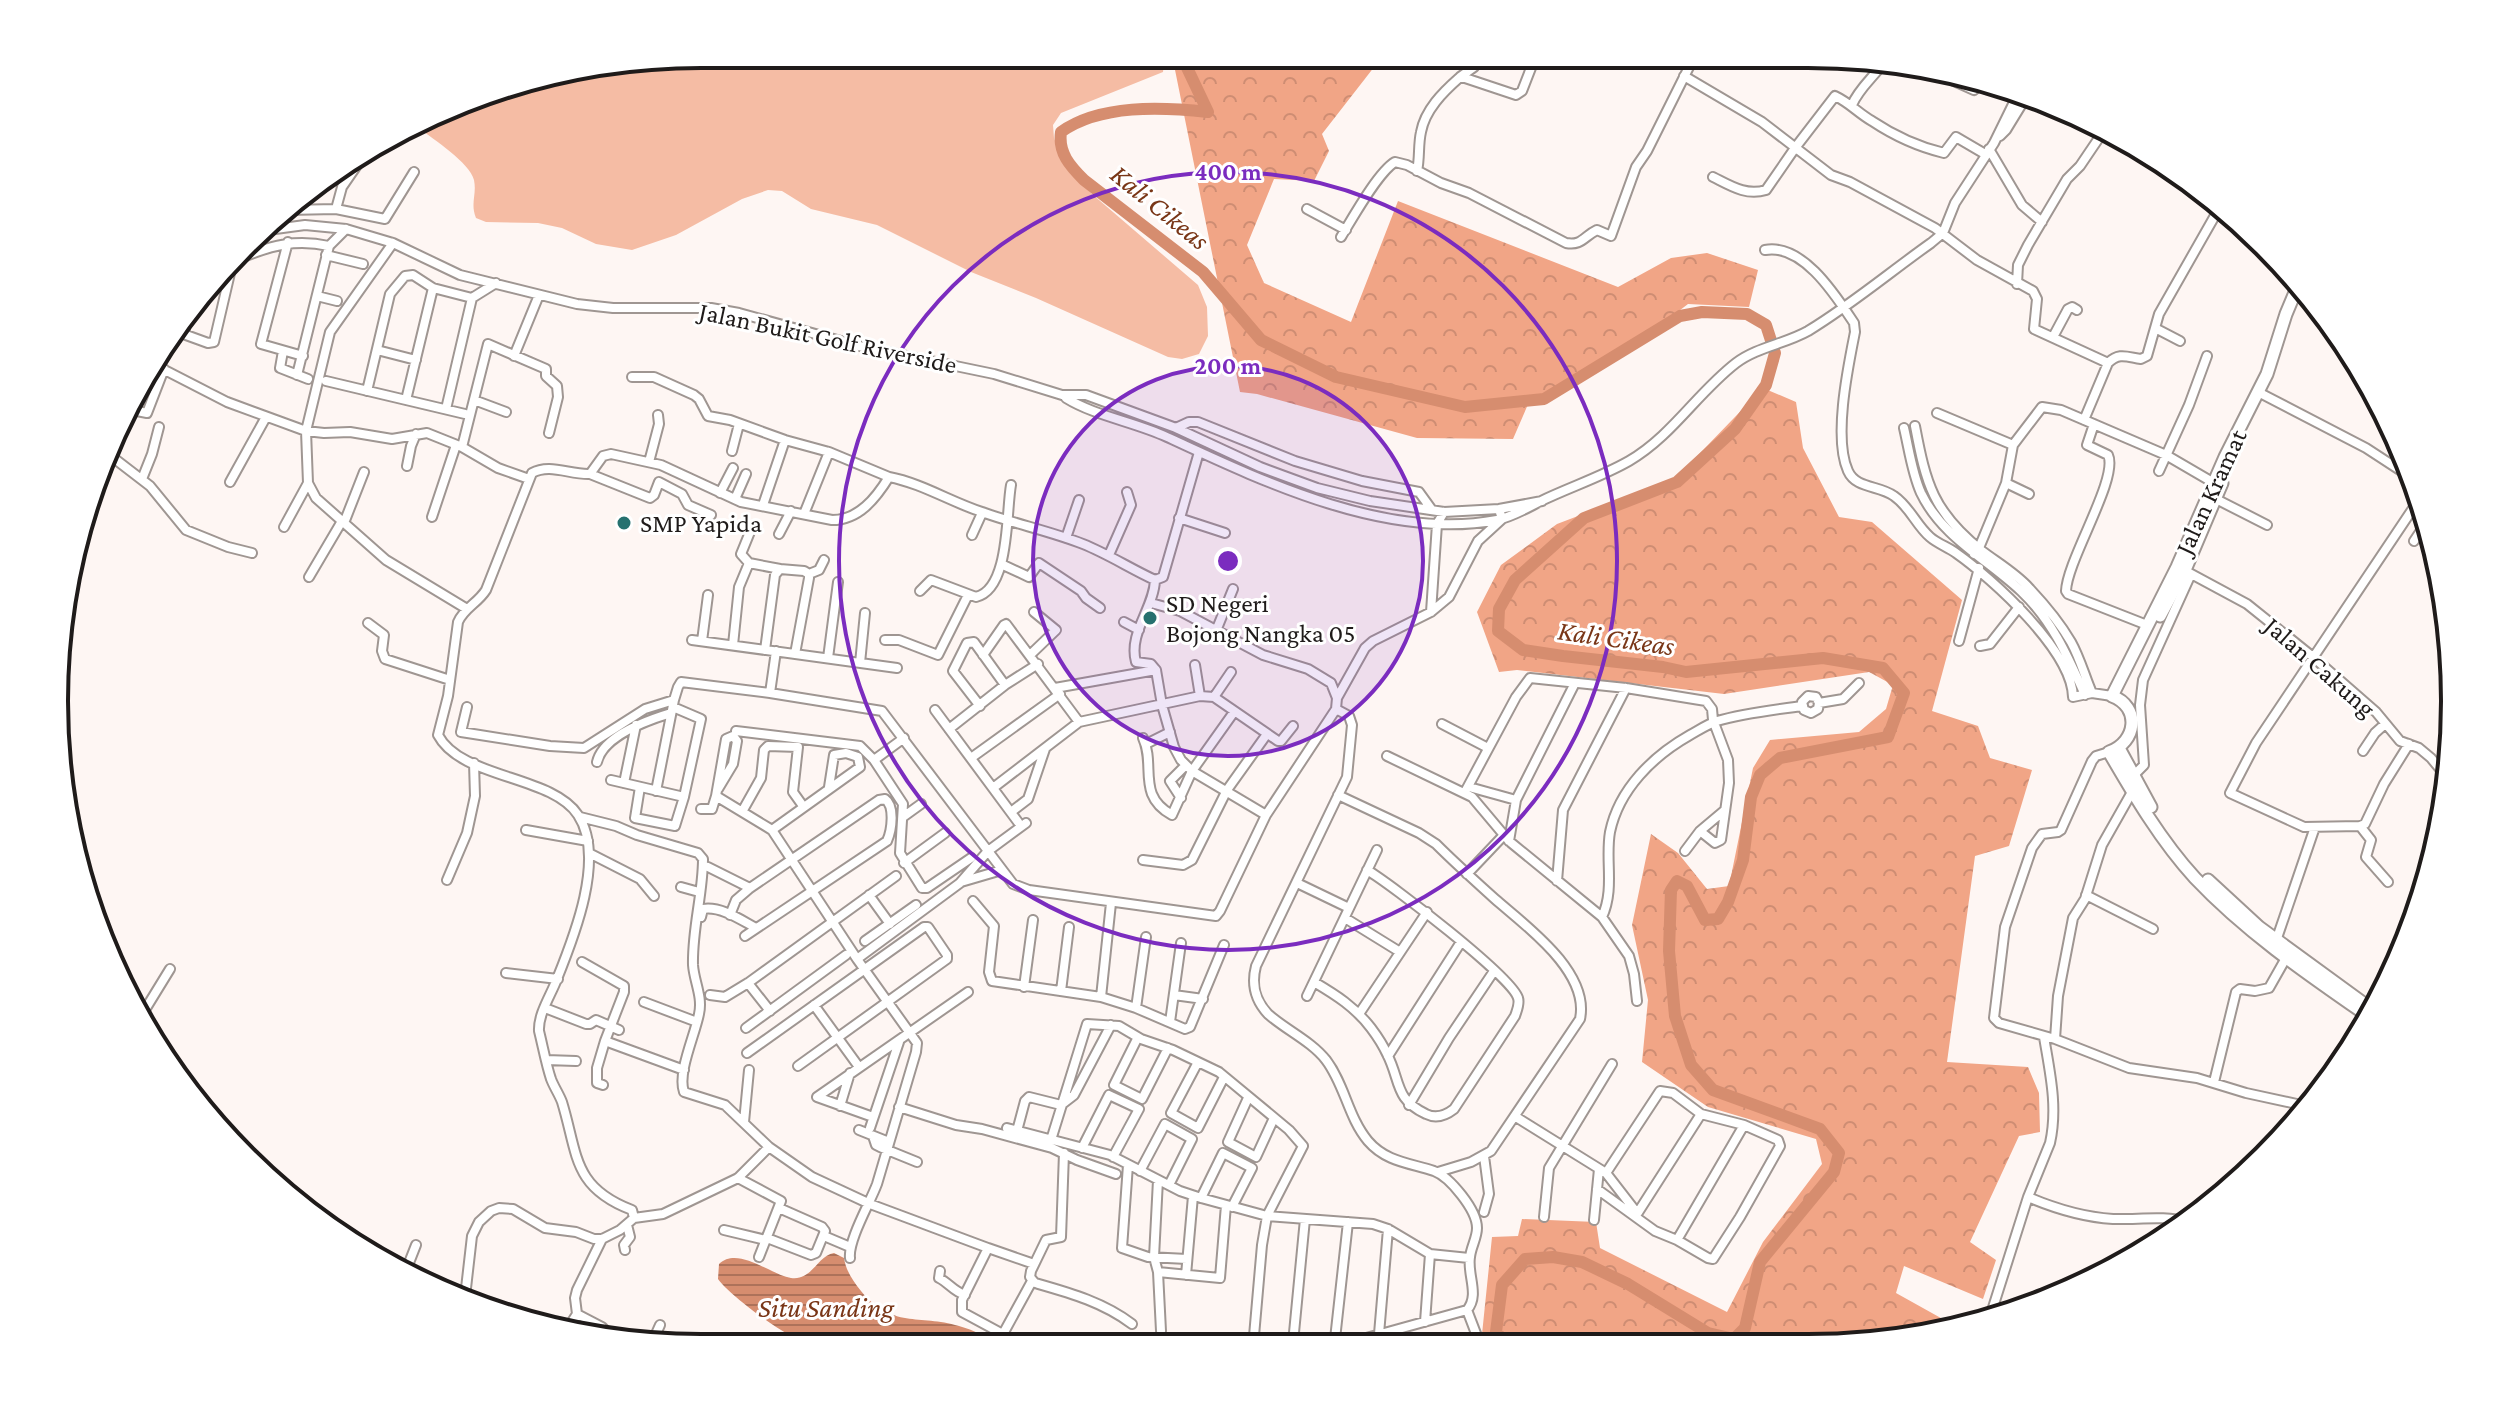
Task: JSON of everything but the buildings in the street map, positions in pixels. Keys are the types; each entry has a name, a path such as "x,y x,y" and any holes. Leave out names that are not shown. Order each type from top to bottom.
{"main road":[{"name":"Jalan Kramat","path":"2116,697 2184,570 2216,499 2261,393 2294,296"},
{"name":"Jalan Kramat","path":"2116,697 2147,625 2184,570 2214,483 2274,374 2299,303"},
{"path":"2114,750 2128,740 2132,726 2130,713 2116,697"},
{"path":"2114,750 2197,870 2256,930 2364,1004"},
{"path":"2114,750 2132,792 2193,876 2286,958 2360,1010"}],"street":[{"path":"1417,171 1421,129 1425,119 1445,90 1473,68"},
{"path":"1459,78 1471,78 1516,95 1522,91 1531,68"},
{"path":"1307,209 1343,234 1389,165 1398,162 1469,193 1566,243 1575,245 1597,230 1611,236 1636,167 1688,68"},
{"path":"1852,105 1857,93 1878,72"},
{"path":"1684,76 1762,122 1831,175 1850,182 1943,233 1977,260 2035,294 2034,329 2108,363"},
{"path":"1713,177 1741,191 1763,192 1833,96 1852,105 1869,120 1926,148 1944,153 1956,137 1989,149 2022,205 2042,222"},
{"path":"656,791 678,687 685,681 882,711 1013,884 1111,903 1216,916 1266,815 1336,709 1337,698 1365,648 1431,612 1449,597 1478,541 1502,519 1605,474 1649,448 1668,433 1735,364 1753,353 1806,332 1943,233 1955,203 2013,103"},
{"path":"1989,149 2006,130 2021,106"},
{"path":"2017,284 2019,262 2067,179 2098,139"},
{"path":"303,210 336,209 385,219 414,172"},
{"path":"336,209 342,187 351,174"},
{"path":"2084,420 2108,363 2118,355 2144,358 2167,298 2214,216"},
{"name":"Jalan Bukit Golf Riverside","path":"280,228 305,225 346,229 393,243 449,270 539,295 602,308 686,307 739,313 836,341 994,374 1062,395"},
{"path":"297,375 328,251 346,229"},
{"path":"253,253 288,242 308,241 363,264"},
{"path":"288,242 260,343 303,356"},
{"path":"393,243 334,322 330,332 306,431 308,483 316,498 386,560 467,609"},
{"path":"1765,250 1778,250 1805,262 1821,278 1855,327 1844,389 1843,447 1849,474 1862,485 1877,488 1903,503 1929,537 1950,548 2019,607 2060,661 2073,683 2073,697 2088,694 2116,697"},
{"path":"367,391 390,294 400,279 413,275 433,288 472,298"},
{"path":"186,334 208,343 214,342 228,280"},
{"path":"446,409 472,298 496,283"},
{"path":"406,400 433,288"},
{"path":"514,356 539,295"},
{"path":"317,296 337,301"},
{"path":"2053,337 2068,309 2072,307 2077,310"},
{"path":"2155,328 2180,341"},
{"path":"432,517 474,400 488,344 546,369 546,376 557,386 558,397 549,433"},
{"path":"377,350 416,360"},
{"path":"283,351 280,368 308,379"},
{"path":"2159,471 2207,356"},
{"path":"138,411 147,413 164,369 227,402 306,431 350,432 389,439 427,433 459,446 498,468 529,479"},
{"path":"632,377 658,377 697,397 708,416 829,452 894,475 982,513 1066,538 1109,555 1155,580 1163,577 1199,452"},
{"path":"326,381 465,414"},
{"path":"2261,393 2366,448 2396,468"},
{"path":"1062,395 1086,395 1176,428 1260,467 1317,488 1370,501 1444,512 1499,509 1542,501"},
{"path":"1062,395 1080,405 1144,426 1275,486 1340,508 1437,524 1502,519"},
{"path":"474,400 506,412"},
{"path":"1959,641 1979,571 1978,554 2006,483 2013,445 2042,407 2053,407 2166,455 2214,483"},
{"path":"1937,413 2013,445"},
{"path":"649,462 659,424 658,415"},
{"path":"230,482 266,417"},
{"path":"1176,428 1189,422 1208,424 1306,464 1369,483 1419,492 1432,510"},
{"path":"732,451 739,424"},
{"path":"2094,424 2087,445 2108,455 2111,460 2101,495 2066,585 2066,593 2147,625"},
{"path":"1915,426 1930,490 1978,554"},
{"path":"142,479 159,427"},
{"path":"1904,428 1921,493 1947,529 1978,554 2028,586 2046,607 2071,643 2088,694"},
{"path":"407,466 416,434"},
{"path":"763,505 785,440"},
{"path":"804,514 829,452"},
{"path":"590,474 607,454 669,468 735,499 832,520 850,518 864,509 894,475"},
{"path":"116,460 142,479 192,534 252,553"},
{"path":"720,493 733,468"},
{"path":"625,1250 624,1245 630,1237 632,1210 601,1193 586,1178 574,1151 562,1100 552,1082 539,1026 584,898 589,853 580,817 559,797 474,763 444,746 438,735 457,626 467,609 486,590 532,473 540,469 590,474 650,498 659,482 682,494 688,505 711,515"},
{"path":"309,577 343,522 364,472"},
{"path":"735,499 746,474"},
{"path":"284,527 308,483"},
{"path":"2006,483 2029,494"},
{"path":"920,591 931,580 968,595 984,595 1001,564 1011,485"},
{"path":"1109,555 1131,505 1127,492"},
{"path":"2216,499 2267,525"},
{"path":"1066,538 1079,500"},
{"path":"1499,509 1502,519"},
{"path":"779,534 791,511"},
{"path":"2409,744 2384,784 2365,824 2360,826 2304,827 2231,795 2230,791 2256,743 2411,511"},
{"path":"1431,612 1437,524 1444,512"},
{"path":"972,535 982,513"},
{"path":"1179,518 1225,533"},
{"path":"752,527 741,554 749,563 809,574"},
{"path":"2414,541 2418,535"},
{"path":"809,574 819,570 824,560"},
{"path":"733,645 739,587 749,563"},
{"path":"1001,564 1029,577 1039,563 1081,591 1100,608"},
{"path":"765,650 774,578 780,569"},
{"path":"2134,775 2144,765 2140,705 2143,680 2184,570"},
{"name":"Jalan Cakung","path":"2184,570 2247,604 2376,712 2400,741 2431,758 2438,766"},
{"path":"795,654 809,574"},
{"path":"1134,673 1134,649 1151,603 1155,580"},
{"path":"828,658 838,582"},
{"path":"1216,631 1233,589"},
{"path":"708,595 697,640 897,668"},
{"path":"885,640 899,640 938,655 968,595"},
{"path":"1151,603 1180,611 1263,655 1308,669 1331,683 1337,698"},
{"path":"1980,646 1990,644 2019,607"},
{"path":"1030,655 1056,630 1034,612"},
{"path":"860,663 865,613"},
{"path":"1124,622 1139,630"},
{"path":"368,623 384,635 382,651 385,659 450,680"},
{"path":"983,655 1005,624 1079,722"},
{"path":"980,706 955,675 953,667 970,641 974,642 1005,685"},
{"path":"770,693 776,651"},
{"path":"1136,662 1151,664 1156,670 1162,705 1176,751 1189,768 1266,815"},
{"path":"949,729 1005,685 1038,664"},
{"path":"1195,665 1200,696"},
{"path":"971,758 1058,691 1156,670"},
{"path":"1214,697 1231,672"},
{"path":"1467,789 1527,679 1626,688 1706,701 1712,709 1728,760 1729,783 1719,842 1715,843 1700,831"},
{"path":"1467,874 1506,838 1516,800 1575,683"},
{"path":"1602,917 1608,897 1610,834 1621,800 1665,750 1714,722 1802,706 1807,713 1811,713 1818,709 1819,703 1843,699 1859,683"},
{"path":"1557,881 1563,810 1626,688"},
{"path":"993,788 1079,722 1200,696 1214,697 1281,741 1293,726"},
{"path":"467,707 460,737 584,748 645,709 673,707 701,719 675,826 638,819 634,814 640,787"},
{"path":"597,762 605,747 636,725 673,707"},
{"path":"1336,709 1349,716 1352,725 1347,777 1338,795 1297,883 1256,966 1253,986 1258,1001 1276,1020 1325,1059 1339,1083 1352,1117 1375,1149 1397,1162 1438,1172 1491,1151 1580,1019 1582,1012 1576,988 1564,965 1544,943 1436,844 1338,795"},
{"path":"857,959 960,883 988,851 1022,822 1011,812 935,710"},
{"path":"1181,798 1170,781 1189,768 1234,712"},
{"path":"1442,724 1488,748"},
{"path":"2363,751 2385,724"},
{"path":"624,783 636,725"},
{"path":"736,731 857,744 874,760 903,804 900,853 920,886 925,888 971,858"},
{"path":"1170,732 1144,741 1148,779 1154,798 1172,815 1181,798 1189,768"},
{"path":"1143,860 1188,864 1227,790 1267,734"},
{"path":"701,809 712,809 726,739 733,736 737,741 733,764 717,792"},
{"path":"874,760 904,738"},
{"path":"743,810 762,776 764,750 774,744 798,747 793,792 803,806"},
{"path":"1011,812 1030,795 1045,749"},
{"path":"2114,750 2096,756 2092,761 2061,830 2042,834 2032,848 2005,927 1994,1018 1999,1023 2055,1039 2129,1068 2214,1082 2296,1104"},
{"path":"772,830 860,767 858,757 846,753 834,755 829,787"},
{"path":"1387,756 1467,789 1516,800"},
{"path":"447,880 467,833 475,796 474,763"},
{"path":"611,780 684,797"},
{"path":"1467,789 1506,838 1602,917 1629,956 1637,1001"},
{"path":"717,792 772,830 917,1043 870,1204 850,1247 850,1258"},
{"path":"2055,1039 2058,996 2073,918 2086,895 2102,845 2132,792"},
{"path":"736,900 879,800 889,801 890,835 887,841 745,936"},
{"path":"903,817 921,804"},
{"path":"1685,851 1700,831 1725,809"},
{"path":"580,817 698,853 703,859 693,964 701,1005 684,1070 684,1092 725,1105 769,1147 803,1172 870,1204 1034,1264"},
{"path":"2360,826 2371,840 2366,857 2388,882"},
{"path":"2276,941 2315,827"},
{"path":"526,830 588,841"},
{"path":"904,863 945,833"},
{"path":"1307,996 1377,850"},
{"path":"589,853 640,879 654,896"},
{"path":"708,867 750,888"},
{"path":"960,883 1002,870"},
{"path":"1314,982 1359,1014 1388,1056 1404,1098 1409,1105 1430,1116 1445,1116 1454,1109 1515,1016 1519,1000 1517,994 1494,971 1427,912 1367,870"},
{"path":"710,995 725,997 748,983 896,876"},
{"path":"1297,883 1349,908"},
{"path":"730,915 740,884"},
{"path":"681,887 699,892"},
{"path":"869,895 890,924"},
{"path":"2086,895 2153,929"},
{"path":"973,901 994,926 990,979 997,983 1101,997 1188,1029 1224,945"},
{"path":"1101,997 1111,903"},
{"path":"865,941 916,905"},
{"path":"699,943 703,909 709,907 756,928"},
{"path":"1359,1014 1427,912"},
{"path":"1345,918 1400,952"},
{"path":"1024,987 1033,920"},
{"path":"747,1053 926,927 947,959 798,1066"},
{"path":"1061,991 1069,927"},
{"path":"1136,1008 1146,937"},
{"path":"1388,1056 1461,942"},
{"path":"1170,1022 1181,943"},
{"path":"746,1028 846,955"},
{"path":"2214,1082 2236,992 2240,989 2255,991 2269,988 2286,958"},
{"path":"582,962 624,986 615,1028 605,1041 596,1077 597,1083 603,1085"},
{"path":"147,1007 170,969"},
{"path":"1409,1105 1494,971"},
{"path":"506,973 558,979"},
{"path":"748,983 770,1011"},
{"path":"873,1117 817,1097 968,992"},
{"path":"1174,995 1203,999"},
{"path":"644,1002 697,1022"},
{"path":"814,1005 859,1067"},
{"path":"545,1008 586,1024 596,1020 615,1028"},
{"path":"1051,1140 1087,1024 1119,1026 1198,1062 1224,1077 1300,1140 1303,1146 1267,1216 1254,1334"},
{"path":"1061,1105 1074,1095 1111,1025"},
{"path":"1138,1037 1114,1085 1142,1099 1168,1048"},
{"path":"1994,1305 2028,1197 2050,1143 2055,1118 2044,1037"},
{"path":"605,1041 684,1070"},
{"path":"899,1041 873,1117 872,1132 876,1145 887,1146 917,1162"},
{"path":"546,1060 576,1061"},
{"path":"1198,1062 1171,1113 1198,1128 1224,1077"},
{"path":"1544,1217 1548,1173 1561,1146 1612,1064"},
{"path":"744,1122 749,1070"},
{"path":"840,1106 850,1073"},
{"path":"1594,1220 1597,1189 1603,1171 1660,1091 1673,1093 1701,1114 1744,1125 1778,1140 1780,1146 1713,1259 1655,1231 1597,1189"},
{"path":"1082,1148 1109,1095 1139,1109 1113,1157"},
{"path":"1017,1131 1025,1101 1029,1097 1061,1105"},
{"path":"1248,1098 1228,1142 1256,1157 1274,1118"},
{"path":"899,1107 956,1125 1035,1143 1116,1174"},
{"path":"1636,1215 1701,1114"},
{"path":"1516,1117 1603,1171 1636,1215"},
{"path":"1140,1171 1165,1124 1192,1139 1169,1185"},
{"path":"1677,1240 1744,1125"},
{"path":"1007,1128 1113,1157 1197,1197 1267,1216 1373,1224 1388,1229 1430,1254 1469,1258"},
{"path":"859,1130 872,1132"},
{"path":"466,1289 472,1236 479,1222 491,1211 513,1209 545,1228 602,1239 631,1221 663,1214 738,1178 769,1147"},
{"path":"988,1248 961,1306 964,1314 1003,1334 1032,1281 1030,1274 1046,1240 1061,1237 1064,1153"},
{"path":"1158,1272 1186,1275 1220,1278 1229,1206 1252,1168 1223,1153 1197,1197 1186,1275"},
{"path":"1484,1156 1489,1194 1484,1212"},
{"path":"1128,1165 1122,1248 1154,1257 1187,1259"},
{"path":"1388,1229 1379,1334 1467,1310 1473,1301 1469,1258 1477,1235 1474,1212 1438,1172"},
{"path":"738,1178 780,1199 759,1257"},
{"path":"1158,1180 1154,1257 1158,1272 1161,1331"},
{"path":"2028,1197 2060,1211 2089,1218 2171,1219"},
{"path":"724,1230 767,1239 811,1255 816,1253 824,1236 822,1227 779,1208"},
{"path":"1299,1334 1305,1219"},
{"path":"1336,1334 1348,1222"},
{"path":"824,1236 850,1247"},
{"path":"573,1321 577,1314 577,1290 602,1239"},
{"path":"409,1263 416,1245"},
{"path":"1425,1322 1430,1254"},
{"path":"940,1271 939,1278 965,1295"},
{"path":"1032,1281 1089,1299 1132,1324"},
{"path":"1467,1310 1476,1334"},
{"path":"577,1314 599,1326"},
{"path":"657,1333 660,1325"}],"shaded area":[{"path":"701,68 1163,68 1163,72 1061,113 1053,125 1054,138 1063,163 1092,194 1198,285 1207,307 1208,336 1199,354 1182,359 1168,357 971,272 877,225 811,209 782,191 768,190 742,199 676,235 632,250 596,244 562,228 538,223 486,222 476,218 474,213 475,185 471,173 424,132 459,116 537,90 618,73"}],"green space":[{"path":"1175,68 1373,68 1322,134 1329,151 1314,181 1274,179 1247,245 1264,283 1351,322 1398,201 1618,287 1671,258 1707,253 1758,270 1749,307 1688,304 1603,369 1529,402 1513,439 1417,438 1240,392"},
{"path":"1763,388 1796,402 1803,448 1839,517 1872,522 1962,600 1932,711 1978,726 1990,758 2032,770 2009,846 1975,856 1947,1062 2028,1067 2039,1093 2040,1132 2019,1136 1970,1242 1996,1260 1983,1299 1904,1266 1896,1293 1943,1319 1849,1333 1482,1334 1492,1237 1518,1236 1522,1219 1596,1222 1600,1248 1727,1312 1763,1242 1822,1164 1816,1139 1708,1107 1642,1062 1648,1000 1632,925 1651,834 1678,853 1707,889 1729,886 1753,768 1770,740 1859,732 1886,709 1893,685 1869,672 1724,694 1517,670 1499,672 1477,612 1501,565 1557,524 1675,479"}],"water":[{"name":"Situ Sanding","path":"834,1253 844,1258 850,1276 861,1291 884,1311 895,1316 945,1323 980,1334 788,1334 735,1296 718,1279 719,1264 727,1259 744,1259 782,1276 798,1278"}],"waterway":[{"name":"Kali Cikeas","path":"1187,68 1208,112 1152,109 1094,116 1061,132 1063,153 1084,180 1203,272 1261,340 1336,377 1465,407 1544,399 1680,316 1702,312 1747,314 1766,325 1775,353 1766,385 1735,429 1677,482 1584,518 1515,580 1499,609 1498,631 1523,650 1686,672 1823,658 1883,668 1904,693 1888,737 1780,758 1760,775 1751,797 1743,860 1728,902 1718,919 1705,920 1687,886 1677,881 1671,890 1669,951 1675,1016 1691,1065 1713,1090 1820,1129 1839,1153 1834,1172 1760,1262 1745,1328 1739,1334"},
{"name":"Kali Cikeas","path":"1498,1334 1502,1285 1525,1259 1553,1257 1582,1262 1628,1284 1712,1334"}],"place":[{"name":"SMP Yapida","path":"624,523"},
{"name":"SD Negeri Bojong Nangka 05","path":"1150,618"}]}
